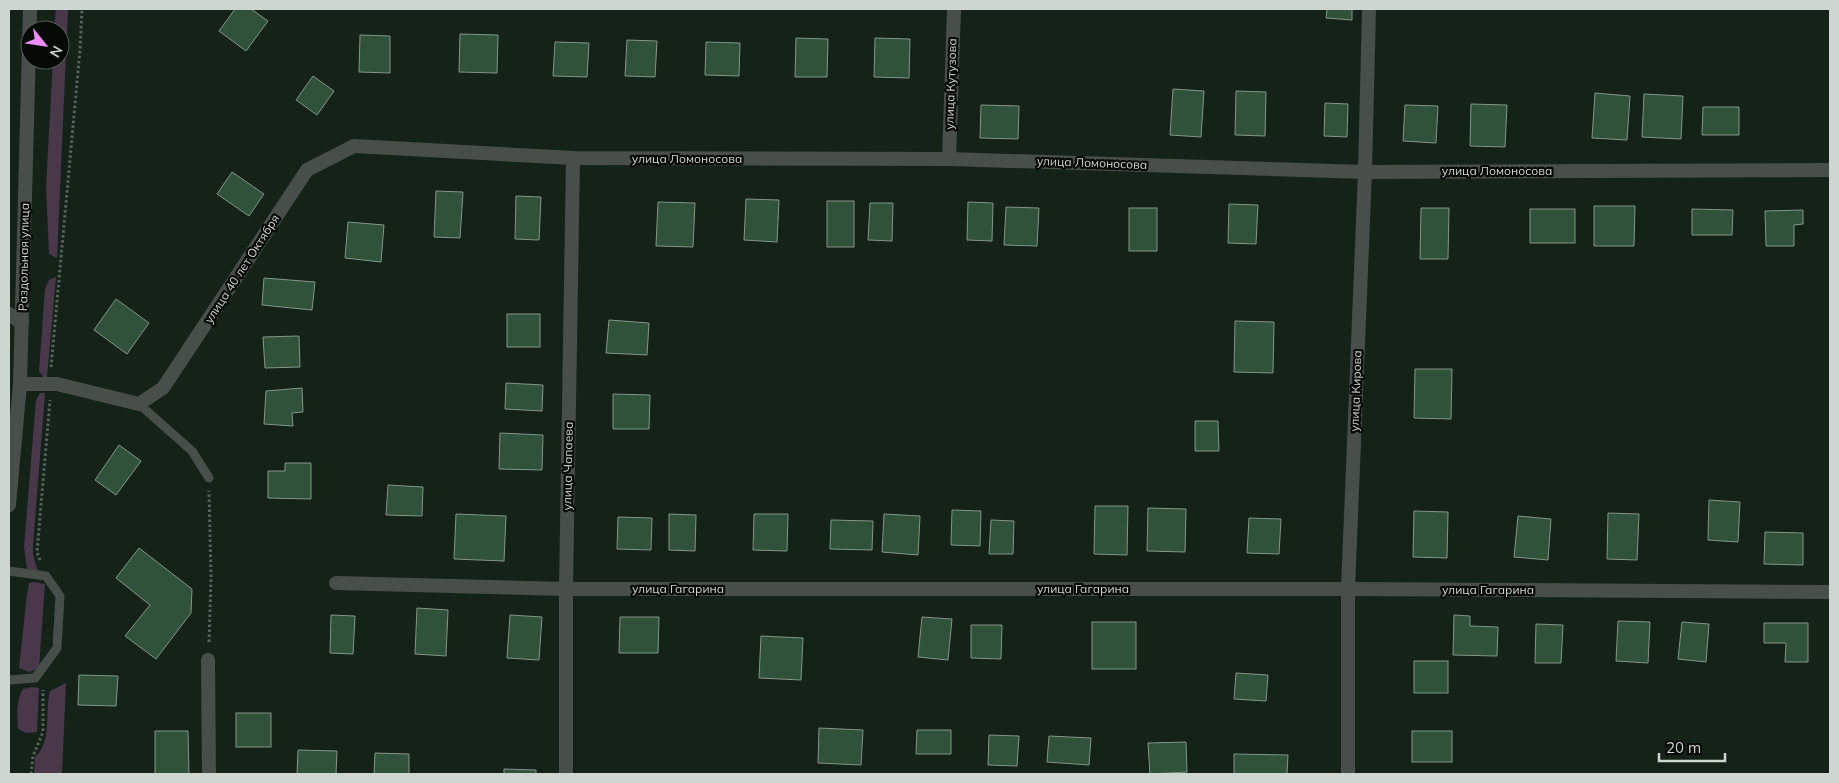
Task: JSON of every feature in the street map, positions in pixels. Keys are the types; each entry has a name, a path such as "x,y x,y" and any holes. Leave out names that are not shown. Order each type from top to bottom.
{"street":[{"name":"Раздольная улица","path":"9,505 20,384 30,9"},
{"name":"улица Кутузова","path":"949,159 954,9"},
{"name":"улица Кирова","path":"1348,774 1348,589 1365,172 1369,9"},
{"name":"улица Ломоносова","path":"354,146 573,158 949,159 1365,172 1830,170"},
{"name":"улица 40 лет Октября","path":"139,404 163,388 307,170 354,146"},
{"name":"улица Чапаева","path":"566,774 566,589 573,158"},
{"path":"9,314 22,323"},
{"path":"20,384 57,384 139,404"},
{"name":"улица Гагарина","path":"336,583 566,589 1348,589 1830,592"},
{"path":"208,660 209,774"}],"lane":[{"path":"139,404 192,451 209,478"},
{"path":"9,571 46,576 60,596 57,648 35,678 9,680"}],"path":[{"path":"46,576 37,552 50,399 49,384 68,191 82,9"},
{"path":"208,660 211,578 209,478"},
{"path":"31,774 33,756 43,732 43,687 35,678"}],"shaded area":[{"path":"56,9 68,9 68,20 55,20"},
{"path":"52,70 65,70 57,258 49,254 46,187"},
{"path":"56,277 47,377 44,378 39,371 45,289 49,280"},
{"path":"40,393 45,393 33,545 33,555 38,571 27,569 24,547 36,400"},
{"path":"29,583 45,584 39,668 29,672 19,668 27,594"},
{"path":"66,683 62,774 34,774 35,757 41,750 46,734 50,691"},
{"path":"39,688 37,732 26,733 18,729 18,703 23,689"}],"building":[{"path":"235,9 251,9 268,21 246,51 219,31"},
{"path":"1327,9 1352,9 1352,20 1326,18"},
{"path":"460,34 498,35 497,73 459,72"},
{"path":"360,35 390,36 390,73 359,72"},
{"path":"796,38 828,39 827,77 795,77"},
{"path":"875,38 910,39 909,78 874,77"},
{"path":"627,40 657,41 655,77 625,76"},
{"path":"555,42 589,43 587,77 553,76"},
{"path":"706,42 740,43 739,76 705,75"},
{"path":"313,76 334,91 317,115 296,100"},
{"path":"1173,89 1204,91 1201,137 1170,135"},
{"path":"1236,91 1266,92 1265,136 1235,135"},
{"path":"1595,93 1630,96 1627,140 1592,138"},
{"path":"1644,94 1683,96 1681,139 1642,137"},
{"path":"1325,103 1348,104 1347,137 1324,136"},
{"path":"1471,104 1507,105 1505,147 1470,146"},
{"path":"981,105 1019,106 1018,139 980,138"},
{"path":"1405,105 1438,106 1436,143 1403,141"},
{"path":"1703,107 1739,107 1739,135 1702,135"},
{"path":"232,172 264,194 249,216 217,194"},
{"path":"436,191 463,192 460,238 434,237"},
{"path":"516,196 541,197 539,240 515,239"},
{"path":"746,199 779,200 777,242 744,240"},
{"path":"827,201 854,201 854,247 827,247"},
{"path":"658,202 695,203 693,247 656,246"},
{"path":"968,202 993,203 992,241 967,240"},
{"path":"870,203 893,203 892,241 868,240"},
{"path":"1229,204 1258,205 1256,244 1228,243"},
{"path":"1594,206 1635,206 1634,246 1594,246"},
{"path":"1006,207 1039,208 1037,246 1004,245"},
{"path":"1129,208 1157,208 1157,251 1129,251"},
{"path":"1421,208 1449,208 1448,259 1420,259"},
{"path":"1530,209 1575,209 1575,243 1530,243"},
{"path":"1692,209 1733,210 1732,235 1692,235"},
{"path":"1803,210 1803,224 1794,225 1794,246 1766,246 1765,211"},
{"path":"348,222 384,225 381,262 345,258"},
{"path":"264,278 315,282 312,310 262,305"},
{"path":"116,299 149,323 127,354 94,330"},
{"path":"507,314 540,314 540,347 507,347"},
{"path":"609,320 649,323 647,355 606,353"},
{"path":"1235,321 1274,322 1273,373 1234,372"},
{"path":"299,336 300,367 265,368 263,337"},
{"path":"1415,369 1452,369 1451,419 1414,418"},
{"path":"506,383 543,385 542,411 505,409"},
{"path":"302,388 303,412 292,413 293,426 264,424 266,391"},
{"path":"613,394 650,395 649,429 613,429"},
{"path":"1195,421 1218,421 1219,451 1195,451"},
{"path":"500,433 543,435 542,470 499,469"},
{"path":"119,445 141,461 116,495 95,480"},
{"path":"285,463 311,463 311,499 268,498 268,471 285,471"},
{"path":"388,485 423,487 422,516 386,515"},
{"path":"1709,500 1740,502 1738,542 1708,540"},
{"path":"1095,506 1128,506 1127,555 1094,554"},
{"path":"1148,508 1186,509 1185,552 1147,551"},
{"path":"952,510 981,511 980,546 951,545"},
{"path":"1414,511 1448,512 1447,558 1413,557"},
{"path":"1608,513 1639,514 1637,560 1607,559"},
{"path":"456,514 506,516 504,561 454,559"},
{"path":"669,514 696,515 695,551 669,550"},
{"path":"754,514 788,514 787,551 753,550"},
{"path":"884,514 920,516 918,555 882,552"},
{"path":"1518,516 1551,519 1548,560 1514,557"},
{"path":"618,517 652,518 651,550 617,549"},
{"path":"1249,518 1281,519 1279,554 1247,553"},
{"path":"831,520 873,521 872,550 830,549"},
{"path":"991,520 1014,521 1013,554 989,554"},
{"path":"1765,532 1803,533 1803,565 1764,564"},
{"path":"139,548 192,589 191,613 156,659 125,636 150,605 116,578"},
{"path":"417,608 448,610 446,656 415,654"},
{"path":"331,615 355,616 353,654 330,653"},
{"path":"510,615 542,617 539,660 507,658"},
{"path":"1454,615 1470,616 1470,626 1498,627 1497,656 1453,655"},
{"path":"620,617 659,617 658,653 619,653"},
{"path":"922,617 952,619 948,660 918,657"},
{"path":"1618,621 1650,622 1648,663 1616,661"},
{"path":"1092,622 1136,622 1136,669 1092,669"},
{"path":"1682,622 1709,624 1706,662 1678,659"},
{"path":"1764,623 1808,623 1808,662 1785,662 1786,643 1764,643"},
{"path":"1536,624 1563,625 1561,663 1535,663"},
{"path":"971,625 1002,625 1001,659 971,658"},
{"path":"761,636 803,638 801,680 759,678"},
{"path":"1414,661 1448,661 1448,693 1414,693"},
{"path":"1236,673 1268,675 1266,701 1234,699"},
{"path":"79,675 118,676 116,706 78,705"},
{"path":"236,713 271,713 271,747 236,747"},
{"path":"819,728 863,730 861,765 818,763"},
{"path":"917,730 951,730 951,754 916,754"},
{"path":"155,731 188,731 189,774 155,774"},
{"path":"1412,731 1452,731 1452,762 1412,762"},
{"path":"989,735 1019,736 1017,766 988,765"},
{"path":"1049,736 1091,738 1089,765 1047,762"},
{"path":"1186,742 1187,772 1150,774 1148,743"},
{"path":"298,750 337,751 336,774 297,774"},
{"path":"375,753 409,754 409,774 374,774"},
{"path":"1234,754 1288,755 1287,774 1234,774"},
{"path":"504,769 536,770 536,774 504,774"}]}
